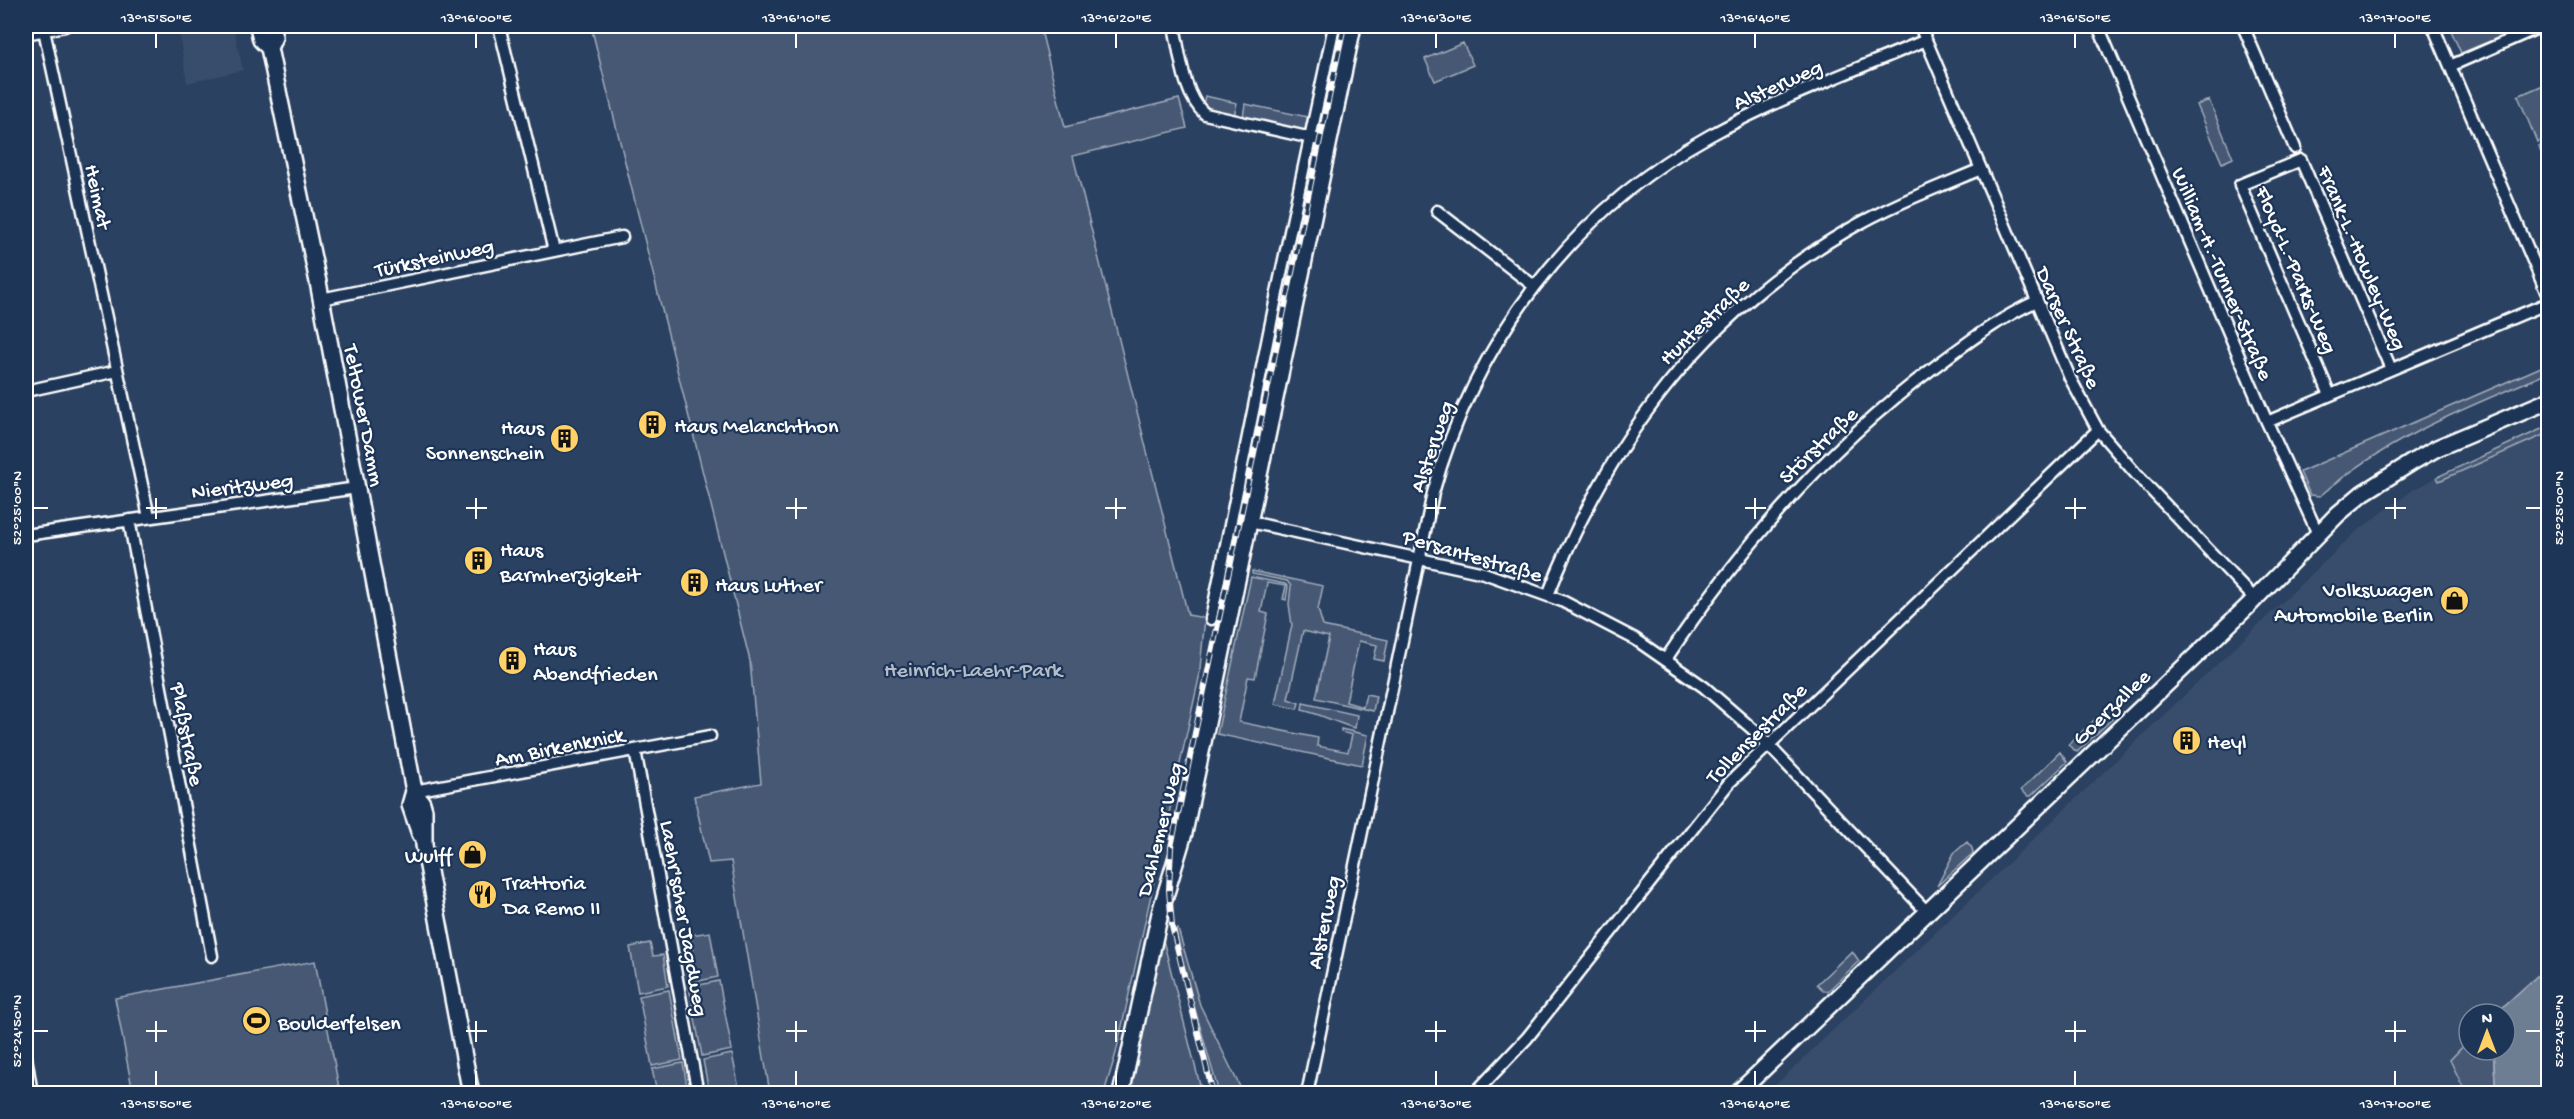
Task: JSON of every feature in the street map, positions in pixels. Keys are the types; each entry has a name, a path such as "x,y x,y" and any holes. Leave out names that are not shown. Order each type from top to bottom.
{"main road":[{"name":"Teltower Damm","path":"258,26 261,40 269,48 321,299 414,791 410,805 424,845 471,1094"},
{"name":"Teltower Damm","path":"269,48 274,37 271,26"},
{"name":"Dahlemer Weg","path":"1121,1094 1160,913 1184,833 1353,26"},
{"name":"Goerzallee","path":"1737,1094 2363,493 2437,448 2548,400"}],"street":[{"path":"26,34 65,26"},
{"path":"499,26 554,251"},
{"path":"1174,26 1190,90 1196,106 1205,114 1329,142"},
{"path":"1211,619 1334,26"},
{"name":"Darser Straße","path":"1920,26 2070,378 2098,430 2136,474 2255,599"},
{"name":"William-H.-Tunner-Straße","path":"2098,26 2267,422 2318,534"},
{"name":"Frank-L.-Howley-Weg","path":"2243,26 2295,148"},
{"path":"2433,26 2548,296"},
{"path":"2450,66 2542,26"},
{"name":"Heimat","path":"44,30 148,517"},
{"name":"Alsterweg","path":"1306,1094 1419,557 1445,449 1466,399 1502,331 1534,286 1567,247 1597,217 1623,194 1686,149 1743,118 1926,40"},
{"path":"1326,63 1345,68"},
{"name":"Frank-L.-Howley-Weg","path":"2301,160 2391,369"},
{"name":"Floyd-L.-Parks-Weg","path":"2301,160 2240,185 2330,395"},
{"name":"Huntestraße","path":"1548,595 1587,505 1623,444 1663,388 1720,325 1790,268 1848,230 1904,201 1981,169"},
{"path":"1299,189 1318,194"},
{"path":"1437,211 1534,286"},
{"path":"1293,215 1313,219"},
{"name":"Türksteinweg","path":"321,299 622,237"},
{"path":"1286,249 1306,253"},
{"path":"1279,283 1299,287"},
{"name":"Störstraße","path":"1666,659 1713,591 1756,536 1797,488 1845,441 1900,393 1944,360 2006,318 2037,301"},
{"path":"1275,302 1295,306"},
{"path":"2267,422 2548,303"},
{"path":"26,391 117,370"},
{"path":"1257,392 1276,396"},
{"name":"Tollensestraße","path":"1474,1094 1527,1038 1706,810 1768,744 2098,430"},
{"path":"1237,487 1256,491"},
{"name":"Nieritzweg","path":"26,535 357,488"},
{"name":"Plaßstraße","path":"129,520 212,956"},
{"name":"Persantestraße","path":"1250,522 1484,573 1548,595 1599,619 1666,659 1723,702 1768,744 1928,913"},
{"path":"1220,571 1239,574"},
{"name":"Am Birkenknick","path":"414,791 710,736"},
{"name":"Laehr'scher Jagdweg","path":"635,750 698,1094"},
{"path":"26,1057 32,1094"}],"shaded area":[{"path":"178,26 233,26 243,70 187,83"},
{"path":"2548,428 2548,966 2508,1002 2457,1002 2457,1053 2450,1060 2466,1093 2393,1094 2370,1088 2372,1093 1766,1094 2356,532 2413,490 2444,473"},
{"path":"2548,966 2548,1093 2496,1093 2494,1062 2517,1062 2517,1002 2508,1002"}],"green space":[{"name":"Heinrich-Laehr-Park","path":"591,26 1040,26 1065,127 1179,99 1187,128 1073,156 1188,615 1205,618 1199,678 1116,1053 1104,1093 770,1093 731,861 709,863 694,796 761,783 750,661"},
{"path":"2449,26 2529,26 2461,53"},
{"path":"1463,43 1473,65 1435,81 1425,59"},
{"path":"2548,83 2548,150 2541,152 2539,146 2547,142 2545,139 2537,142 2518,96"},
{"path":"1205,96 1237,103 1234,116 1207,107 1203,104"},
{"path":"2209,100 2233,158 2222,163 2197,105"},
{"path":"1245,104 1308,117 1305,131 1243,118"},
{"path":"2548,364 2548,373 2429,426 2373,457 2320,496 2310,495 2300,472"},
{"path":"2548,426 2548,433 2439,481 2437,477"},
{"path":"1252,571 1323,586 1318,609 1323,626 1388,640 1384,661 1374,659 1377,645 1359,641 1346,702 1363,707 1366,694 1376,696 1373,711 1316,698 1329,637 1303,631 1288,699 1299,703 1297,709 1275,704 1292,625 1289,604 1291,586 1287,581 1252,574"},
{"path":"1251,577 1285,584 1288,587 1286,600 1283,599 1286,586 1267,583 1261,612 1268,614 1255,678 1248,677 1239,722 1318,738 1317,746 1348,752 1352,735 1341,732 1341,729 1368,735 1362,765 1217,734"},
{"path":"1303,703 1357,715 1355,728 1302,710"},
{"path":"2106,709 2112,719 2077,752 2068,745"},
{"path":"2060,752 2067,762 2031,796 2021,790"},
{"path":"1967,842 1973,853 1937,886 1954,853"},
{"path":"1178,929 1200,1005 1243,1093 1219,1093 1180,957 1176,930"},
{"path":"710,932 718,977 689,983 683,951 693,949 691,935"},
{"path":"1162,936 1202,1093 1127,1093"},
{"path":"650,943 653,956 663,955 668,986 638,992 630,947"},
{"path":"1852,951 1859,961 1828,991 1824,991 1817,984"},
{"path":"315,961 340,1093 133,1093 115,998"},
{"path":"719,981 732,1050 702,1056 689,987"},
{"path":"669,990 682,1060 652,1066 639,996"},
{"path":"2457,1053 2457,1062 2494,1062 2496,1093 2466,1093 2450,1060"},
{"path":"732,1054 740,1093 720,1093 719,1090 709,1092 703,1060"},
{"path":"683,1063 688,1093 657,1093 652,1069"}],"railway":[{"path":"1213,1094 1172,926 1169,890 1171,847 1344,26"}],"place":[{"name":"Haus Melanchthon","path":"653,424"},
{"name":"Haus Sonnenschein","path":"565,439"},
{"name":"Haus Barmherzigkeit","path":"479,561"},
{"name":"Haus Luther","path":"694,583"},
{"name":"Volkswagen Automobile Berlin","path":"2454,601"},
{"name":"Haus Abendfrieden","path":"512,660"},
{"name":"Heyl","path":"2186,740"},
{"name":"Wulff","path":"473,854"},
{"name":"Trattoria Da Remo II","path":"482,894"},
{"name":"Boulderfelsen","path":"257,1021"}]}
